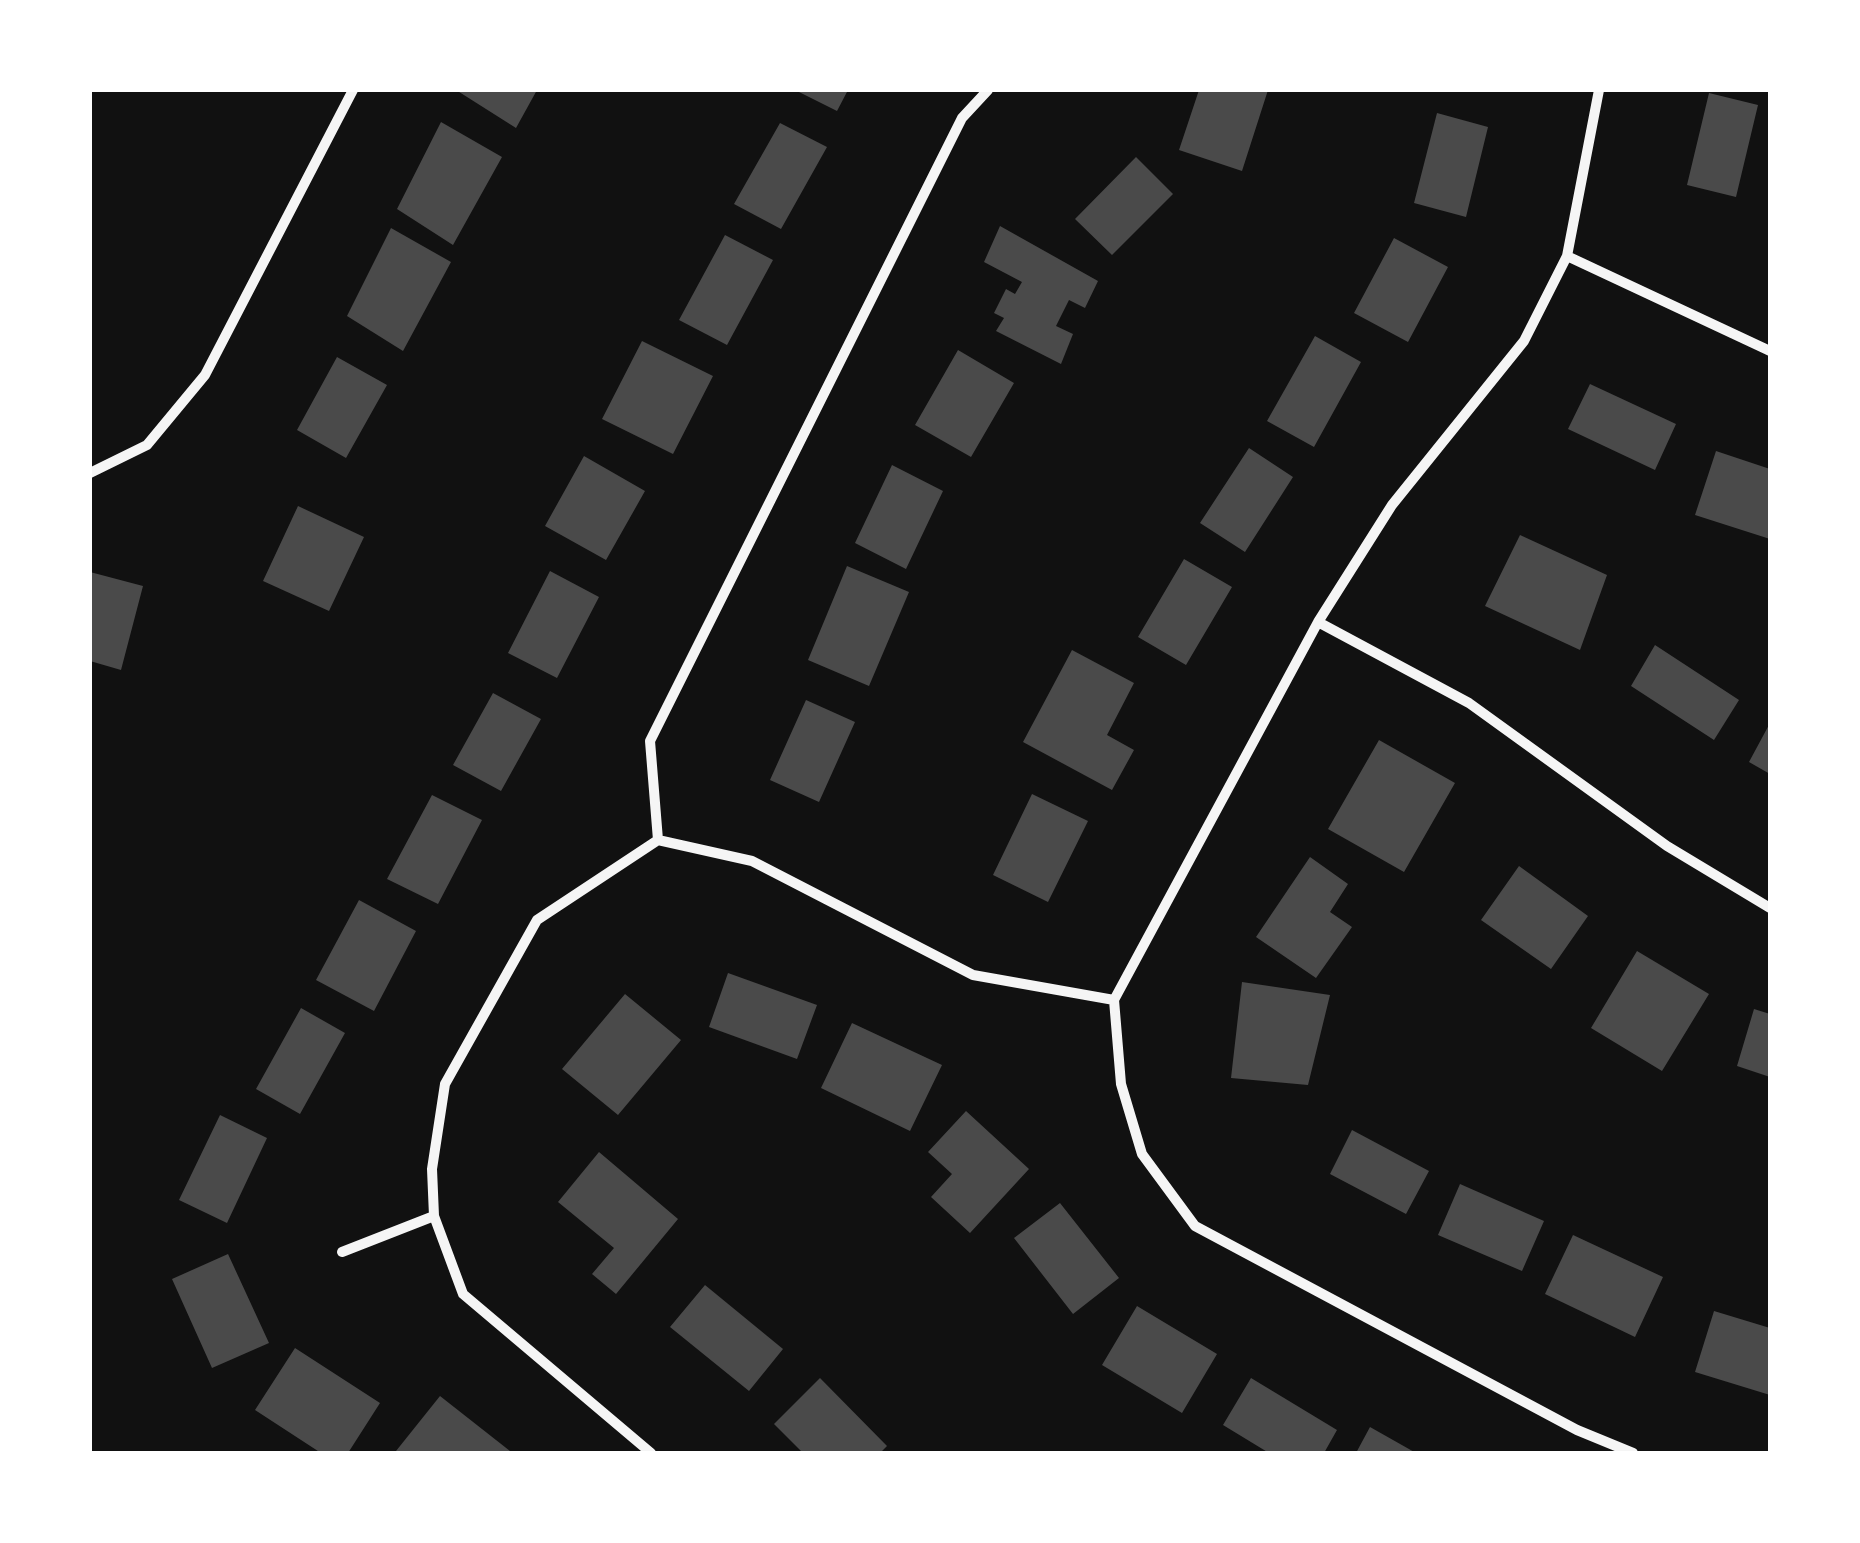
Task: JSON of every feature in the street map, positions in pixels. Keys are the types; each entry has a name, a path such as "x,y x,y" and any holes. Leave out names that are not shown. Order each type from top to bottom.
{"street":[{"path":"90,473 147,445 205,375 353,90"},
{"path":"658,840 650,741 962,118 988,90"},
{"path":"1599,90 1567,256 1524,341 1392,505 1318,622 1114,1000 1120,1084 1142,1154 1195,1226 1577,1430 1634,1453"},
{"path":"1567,256 1770,351"},
{"path":"1318,622 1468,703 1668,846 1770,908"},
{"path":"651,1453 463,1294 434,1216 432,1169 445,1084 536,920 658,840 752,861 973,975 1114,1000"},
{"path":"342,1252 434,1216"}],"building":[{"path":"456,90 537,90 516,128"},
{"path":"795,90 848,90 837,111"},
{"path":"1199,90 1268,90 1242,171 1179,150"},
{"path":"1709,93 1758,105 1736,197 1687,185"},
{"path":"1437,113 1488,127 1466,217 1414,203"},
{"path":"441,122 502,157 453,245 397,209"},
{"path":"780,123 827,147 781,229 734,204"},
{"path":"1136,157 1173,194 1112,255 1075,219"},
{"path":"1000,226 1098,281 1085,308 1069,300 1056,326 1073,334 1061,364 996,331 1004,318 994,313 1006,289 1015,294 1022,282 984,262"},
{"path":"391,228 451,262 403,351 347,316"},
{"path":"725,235 773,260 727,345 679,320"},
{"path":"1394,238 1448,267 1408,342 1354,313"},
{"path":"1315,336 1361,362 1314,447 1267,421"},
{"path":"642,341 713,376 673,454 602,419"},
{"path":"958,350 1014,383 971,457 915,425"},
{"path":"337,357 387,385 346,458 297,430"},
{"path":"1590,384 1676,424 1655,470 1568,429"},
{"path":"1249,448 1293,477 1245,552 1200,523"},
{"path":"1716,451 1770,469 1770,539 1695,515"},
{"path":"584,456 645,491 606,560 545,526"},
{"path":"892,465 943,491 906,569 855,543"},
{"path":"298,506 364,537 329,611 263,581"},
{"path":"1520,535 1607,575 1580,650 1485,606"},
{"path":"1184,559 1232,587 1186,665 1138,637"},
{"path":"847,566 909,592 869,686 808,660"},
{"path":"550,571 599,597 557,678 508,653"},
{"path":"90,572 143,586 121,670 90,661"},
{"path":"1655,645 1739,700 1714,740 1631,686"},
{"path":"1072,650 1134,683 1107,735 1134,750 1112,790 1023,742"},
{"path":"493,693 541,719 501,791 453,765"},
{"path":"806,700 855,722 819,802 770,780"},
{"path":"1770,723 1770,774 1749,762"},
{"path":"1379,740 1455,783 1404,872 1328,829"},
{"path":"1032,794 1088,821 1048,902 993,875"},
{"path":"432,795 482,820 438,904 387,879"},
{"path":"1310,857 1348,884 1330,912 1352,927 1316,978 1256,937"},
{"path":"1519,866 1588,916 1551,969 1481,920"},
{"path":"359,900 416,931 374,1011 316,980"},
{"path":"1637,951 1709,994 1662,1071 1591,1028"},
{"path":"728,973 817,1005 797,1059 709,1027"},
{"path":"1242,982 1330,995 1308,1085 1231,1078"},
{"path":"625,994 681,1040 618,1115 562,1069"},
{"path":"301,1008 345,1033 300,1114 256,1089"},
{"path":"1754,1009 1770,1014 1770,1077 1737,1066"},
{"path":"852,1023 942,1065 910,1131 821,1088"},
{"path":"966,1111 1029,1169 970,1233 931,1197 952,1174 928,1152"},
{"path":"220,1115 267,1138 227,1223 179,1200"},
{"path":"1352,1130 1429,1171 1406,1214 1330,1174"},
{"path":"599,1152 678,1219 616,1294 592,1274 614,1248 558,1202"},
{"path":"1460,1184 1544,1221 1522,1271 1438,1235"},
{"path":"1060,1203 1119,1278 1073,1314 1014,1238"},
{"path":"1573,1235 1663,1277 1635,1337 1545,1294"},
{"path":"228,1254 269,1343 212,1368 172,1279"},
{"path":"705,1285 783,1349 749,1391 670,1327"},
{"path":"1137,1306 1217,1354 1182,1413 1102,1365"},
{"path":"1714,1311 1770,1328 1770,1395 1695,1372"},
{"path":"295,1348 380,1403 348,1453 321,1453 255,1410"},
{"path":"820,1378 887,1446 880,1453 803,1453 774,1424"},
{"path":"1251,1378 1337,1430 1324,1453 1269,1453 1223,1425"},
{"path":"440,1396 510,1451 396,1451"},
{"path":"1370,1427 1416,1453 1356,1453"}]}
